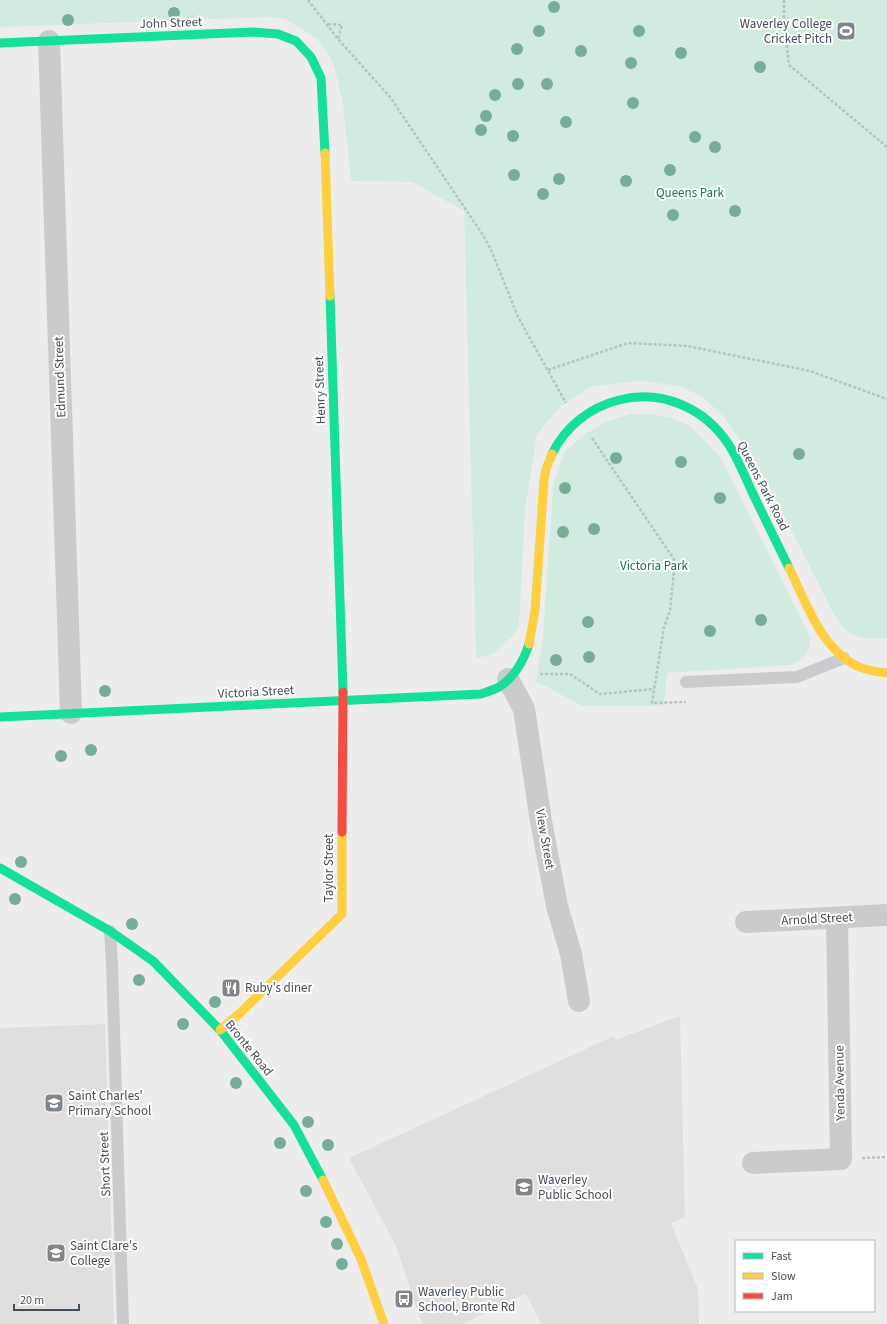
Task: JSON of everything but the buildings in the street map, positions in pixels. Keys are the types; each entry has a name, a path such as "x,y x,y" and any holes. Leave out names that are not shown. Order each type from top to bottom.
{"street":[{"name":"John Street","path":"0,43 253,32 278,34 296,40 311,57 320,78"},
{"name":"Edmund Street","path":"49,41 71,713"},
{"name":"Henry Street","path":"320,78 327,216 343,700"},
{"name":"Queens Park Road","path":"508,679 518,668 527,653 532,634 544,484 547,465 555,446 576,420 602,404 623,398 641,396 664,398 700,414 715,429 729,445 814,618 832,647 856,666 872,672 887,673"},
{"name":"Victoria Street","path":"0,717 481,694 488,692 508,679"},
{"name":"View Street","path":"508,679 524,709 557,906 571,954 579,1000"},
{"name":"Taylor Street","path":"220,1030 240,1013 342,914 343,700"},
{"name":"Bronte Road","path":"0,868 110,931 153,961 220,1030 294,1125 362,1259 384,1324"},
{"name":"Arnold Street","path":"746,922 887,915"},
{"name":"Yenda Avenue","path":"753,1163 841,1159 837,918"}],"lane":[{"path":"686,682 797,677 844,658"},
{"name":"Short Street","path":"110,931 113,972 124,1324"}],"path":[{"path":"308,0 328,24 338,39 390,97 483,235 492,252 518,317 576,420 592,438 675,561 670,611 664,627 652,703 686,702"},
{"path":"784,0 784,21 789,65 887,147"},
{"path":"328,24 342,25 338,39"},
{"path":"548,370 628,343 687,346 810,371 887,399"},
{"path":"542,674 570,674 600,694 654,689"}],"shaded area":[{"name":"Waverley Public School","path":"680,1016 685,1217 671,1223 698,1289 699,1324 541,1324 526,1294 463,1324 422,1324 396,1246 349,1158 614,1036 615,1040"},
{"path":"105,1024 114,1324 0,1324 0,1028"}],"green space":[{"name":"Queens Park","path":"0,0 887,0 887,638 864,638 853,635 837,620 757,463 722,415 703,397 679,386 641,381 590,387 561,406 537,434 525,509 519,626 513,636 491,655 476,658 464,211 412,182 351,181 343,103 334,66 327,52 317,39 285,19 266,17 0,27"},
{"name":"Victoria Park","path":"630,414 651,414 672,418 690,426 720,457 810,637 808,651 800,660 791,665 667,673 664,706 582,706 536,681 543,637 553,485 565,451 587,433 605,422"}],"traffic: fast":[{"path":"0,43 253,32 278,34 296,41 311,57 321,78 325,153"},
{"path":"330,296 343,692"},
{"path":"552,454 557,444 571,427 588,413 608,403 635,397 651,397 681,404 708,421 729,445 789,568"},
{"path":"0,717 481,694 499,687 514,674 529,644"},
{"path":"0,868 110,931 153,961 220,1030 294,1125 323,1180"}],"traffic: slow":[{"path":"325,153 330,296"},
{"path":"529,644 535,611 544,480 546,469 552,454"},
{"path":"789,568 808,609 833,648 844,658 857,666 872,671 887,673"},
{"path":"220,1030 240,1013 342,914 342,832"},
{"path":"323,1180 361,1259 384,1324"}],"traffic: jam":[{"path":"342,832 343,692"}],"place":[{"name":"Waverley College Cricket Pitch","path":"846,31"},
{"name":"Ruby’s diner","path":"231,988"},
{"name":"Saint Charles' Primary School","path":"54,1103"},
{"name":"Waverley Public School","path":"524,1187"},
{"name":"Saint Clare's College","path":"56,1253"},
{"name":"Waverley Public School, Bronte Rd","path":"404,1299"}]}
